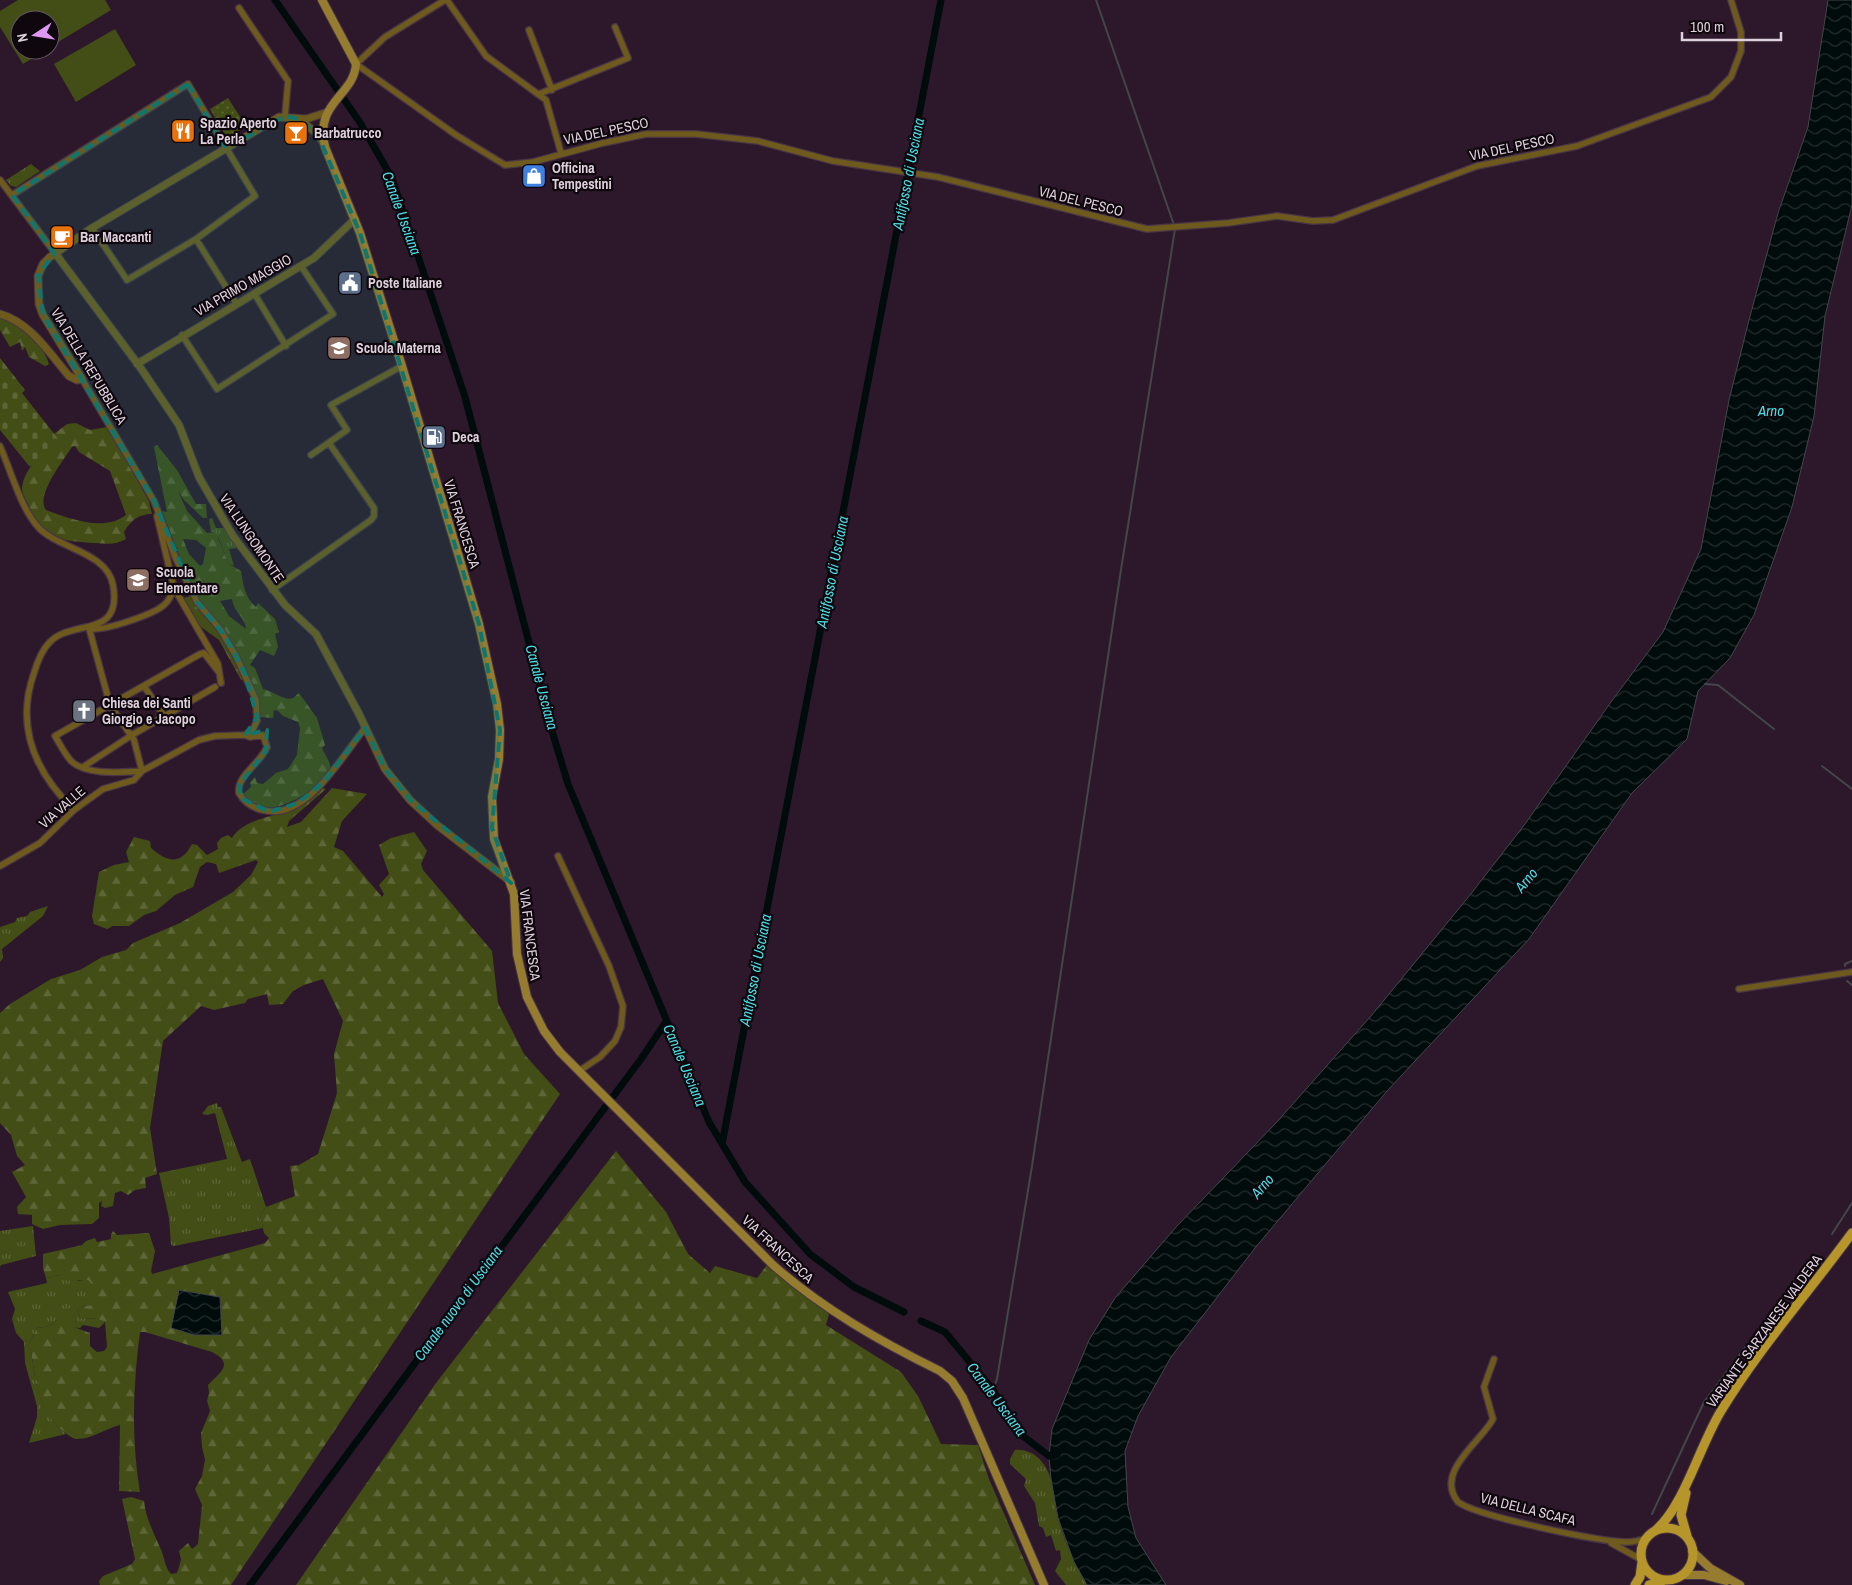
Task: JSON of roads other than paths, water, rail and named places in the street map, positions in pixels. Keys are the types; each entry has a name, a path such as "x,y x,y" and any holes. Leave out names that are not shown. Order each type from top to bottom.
{"main road":[{"path":"322,0 356,64"},
{"name":"VIA FRANCESCA","path":"356,64 353,75 328,112 324,125 326,147 355,219 402,366 479,624 497,704 500,744 492,797 494,839 511,882 516,904 517,954 527,997 548,1038 761,1254 799,1287 840,1316 940,1371 952,1381 962,1398 1044,1585"},
{"name":"VARIANTE SARZANESE VALDERA","path":"1656,1530 1670,1515 1711,1429 1731,1395 1852,1234"},
{"name":"VARIANTE SARZANESE VALDERA","path":"1689,1541 1681,1515 1690,1475"},
{"path":"1635,1585 1640,1577 1642,1546 1647,1538 1656,1530 1667,1528 1677,1530 1689,1541 1692,1551 1690,1565 1682,1575"},
{"path":"1692,1551 1710,1568 1739,1585"},
{"path":"1642,1560 1652,1574 1667,1580"},
{"path":"1649,1585 1682,1575 1704,1575 1739,1585"}],"street":[{"path":"356,64 385,37 446,0 486,56 546,100 561,154"},
{"name":"VIA DEL PESCO","path":"356,64 496,162 505,165 522,164 646,134 696,134 758,141 833,160 938,177 1133,227 1158,228 1277,216 1313,221 1334,220 1477,166 1577,146 1711,97 1731,78 1741,50 1741,32 1731,0"},
{"path":"239,8 288,81 285,116 324,125"},
{"path":"539,94 628,58 615,27"},
{"path":"529,30 552,90"},
{"path":"12,195 188,84 255,196 196,239 127,280 92,228"},
{"path":"304,121 328,112"},
{"name":"VIA DELLA REPUBBLICA","path":"245,735 253,729 257,716 256,700 250,683 225,636 197,602 187,583 154,501 44,318 38,304 39,272 43,264 55,253 92,228 279,117 285,116"},
{"path":"304,121 318,135 326,147"},
{"name":"VIA LUNGOMONTE","path":"0,180 139,365 179,425 195,468 213,504 272,590 316,634 366,727 385,769 410,800 436,825 511,882"},
{"name":"VIA PRIMO MAGGIO","path":"139,365 182,335 301,266 323,251 355,219"},
{"path":"196,239 236,303"},
{"path":"182,335 217,389 286,346 332,314 301,266"},
{"path":"254,293 286,346"},
{"path":"0,314 14,320 32,333 69,376 77,380 82,379"},
{"path":"311,455 347,430 331,405 402,366"},
{"path":"272,590 374,516 374,508 329,442"},
{"path":"0,446 26,508 40,530 95,561 109,574 114,593 112,608 105,619 89,628 60,635 48,643 37,664 26,700 28,728 35,756 54,789 74,810"},
{"name":"VIA DELLA REPUBBLICA","path":"154,501 159,530 174,588 215,657 222,680 218,685 164,716"},
{"path":"89,628 100,630 154,612 167,602 174,588"},
{"path":"89,628 110,704 132,735 142,771"},
{"path":"218,671 204,653 55,736 69,759 83,767 103,771 142,771 199,740 215,736 245,735 250,737 263,735 267,747 263,755 240,782 239,793 256,808 275,812 298,803 318,789 366,727"},
{"path":"83,767 164,716 144,686"},
{"name":"VIA VALLE","path":"0,866 40,842 74,810 104,789 134,780 142,771"},
{"path":"558,856 609,966 623,1006 621,1027 615,1041 600,1057 579,1071"},
{"path":"1739,989 1852,972"},
{"name":"VIA DELLA SCAFA","path":"1494,1359 1484,1387 1493,1419 1458,1462 1453,1484 1455,1499 1461,1505 1478,1511 1604,1540"},
{"path":"1604,1540 1627,1542 1647,1538"},
{"path":"1604,1540 1633,1553 1642,1560"}],"water":[{"name":"Arno","path":"1828,0 1852,0 1852,205 1825,316 1814,416 1792,507 1754,615 1730,658 1698,691 1687,739 1632,793 1529,939 1387,1091 1255,1248 1171,1357 1138,1416 1125,1451 1128,1507 1136,1538 1166,1585 1087,1585 1074,1562 1058,1518 1049,1456 1052,1429 1089,1340 1115,1298 1177,1226 1275,1124 1371,1016 1470,895 1525,824 1663,632 1701,549 1729,400 1749,320 1778,213 1808,127"},
{"path":"179,1290 220,1297 222,1335 194,1335 171,1328"}],"waterway":[{"name":"Canale Usciana","path":"275,0 359,121 392,178 465,397 552,731 568,784 709,1122 745,1182 810,1254 854,1287 904,1312"},
{"name":"Antifosso di Usciana","path":"722,1144 941,0"},
{"path":"1096,0 1174,225"},
{"path":"993,1390 997,1379 1032,1166 1120,576 1175,229"},
{"path":"1705,684 1718,685 1774,729"},
{"path":"1822,766 1852,789"},
{"path":"1845,966 1845,964 1852,961"},
{"path":"1847,981 1852,985"},
{"name":"Canale nuovo di Usciana","path":"250,1585 641,1059 666,1022"},
{"path":"1832,1234 1852,1203"},
{"path":"1652,1514 1704,1402 1790,1288"},
{"name":"Canale Usciana","path":"921,1321 945,1332 993,1390 1019,1433 1049,1456 1057,1455"}],"place":[{"name":"Spazio Aperto La Perla","path":"183,131"},
{"name":"Barbatrucco","path":"296,133"},
{"name":"Officina Tempestini","path":"534,176"},
{"name":"Bar Maccanti","path":"62,237"},
{"name":"Poste Italiane","path":"350,283"},
{"name":"Scuola Materna","path":"339,348"},
{"name":"Deca","path":"434,437"},
{"name":"Scuola Elementare","path":"138,580"},
{"name":"Chiesa dei Santi Giorgio e Jacopo","path":"84,711"}]}
